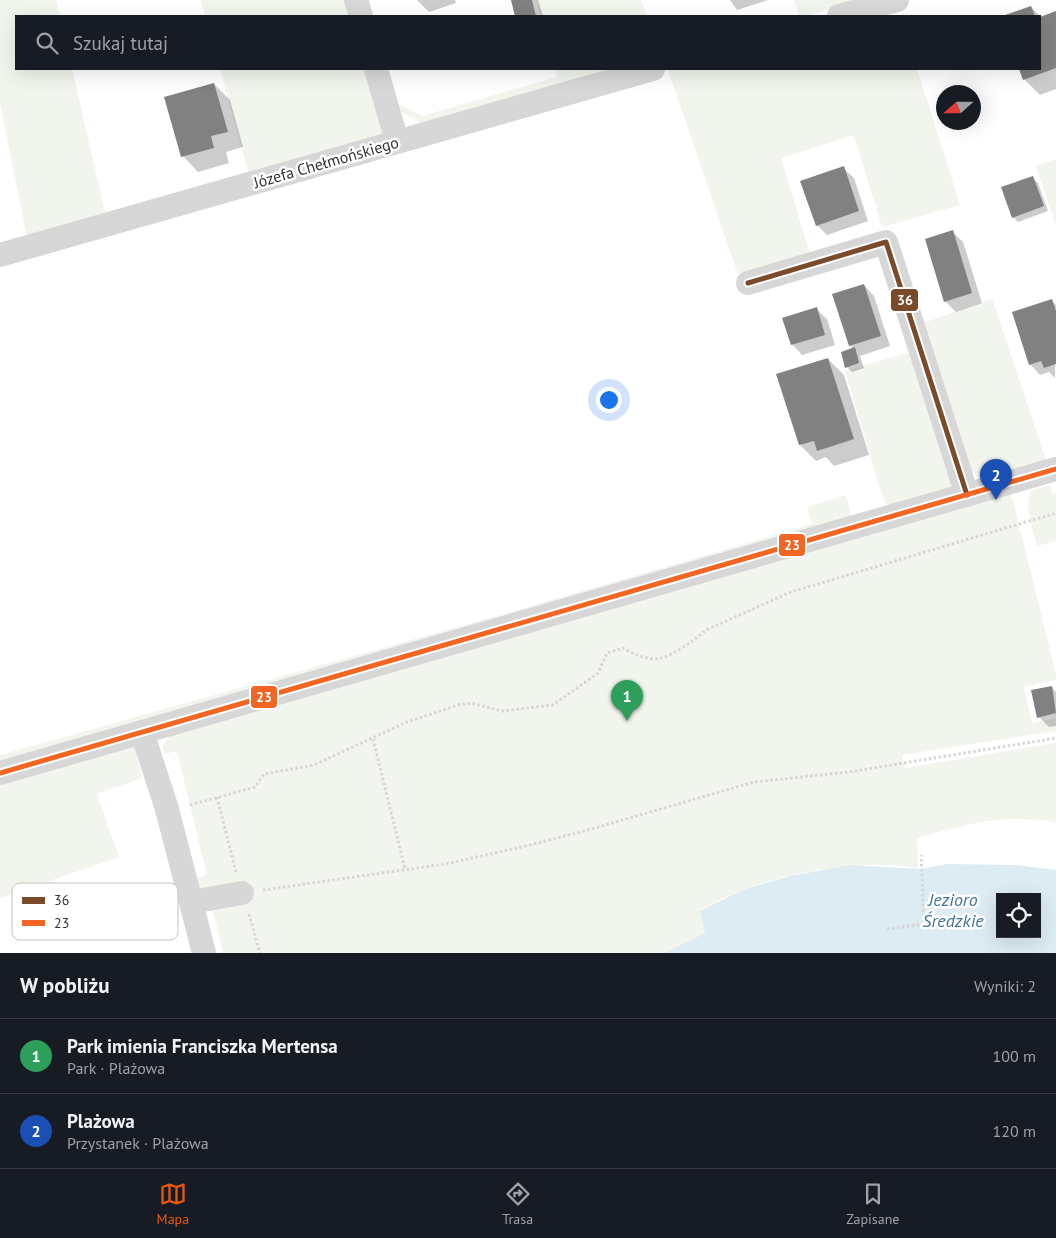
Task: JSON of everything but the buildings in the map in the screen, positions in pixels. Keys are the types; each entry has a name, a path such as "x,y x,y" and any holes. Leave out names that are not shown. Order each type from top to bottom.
{"street":[{"path":"356,0 361,15"},
{"path":"843,15 897,0"},
{"path":"376,70 397,141"},
{"name":"Józefa Chełmońskiego","path":"0,255 649,70"},
{"path":"748,283 886,242 967,496"},
{"path":"0,773 1056,469"},
{"path":"142,732 167,809 204,953"},
{"path":"192,902 242,893"}],"path":[{"path":"167,809 255,787 264,774 314,765 407,722 458,705 471,703 502,711 554,705 598,672 607,653 622,648 635,655 661,658 695,639 706,630 790,592 1056,512"},
{"path":"242,893 445,864 588,830 754,782 849,772 1056,738"},
{"path":"373,739 405,869"},
{"path":"217,798 228,846 260,953"},
{"path":"887,929 924,924 921,856"}],"shaded area":[{"path":"0,0 56,0 60,15 15,15 15,70 72,70 107,221 28,242 0,103"},
{"path":"201,0 346,0 351,15 205,15"},
{"path":"536,0 641,0 647,15 540,15"},
{"path":"794,0 863,0 809,15 799,15"},
{"path":"220,70 365,70 384,136 249,175"},
{"path":"555,70 609,70 422,123 401,112 400,105 422,116 557,77"},
{"path":"668,70 917,70 960,205 882,227 854,135 781,158 810,254 738,274"},
{"path":"1056,159 1056,226 1036,166"},
{"path":"992,299 1046,461 988,479 981,478 970,470 923,323"},
{"path":"910,352 956,488 888,508 879,486 845,371"},
{"path":"1050,485 1052,495 1056,494 1056,541 1037,546 1030,518 1029,498 1031,491"},
{"path":"1011,492 1056,675 1056,680 1024,687 1032,723 1056,718 1056,731 902,755 905,768 1056,743 1056,823 1038,820 1003,819 917,838 918,869 878,865 831,868 763,883 728,896 700,910 705,933 664,953 220,953 223,952 212,907 201,909 194,879 207,875 177,751 164,754 163,745 170,735"},
{"path":"846,495 852,519 0,764 0,755 497,616 812,524 807,507"},
{"path":"134,745 142,778 97,794 119,857 44,883 12,883 12,894 0,898 0,785"}],"water":[{"name":"Jezioro Średzkie","path":"947,864 1016,865 1056,870 1056,953 664,953 705,933 700,911 742,890 790,876 850,865 921,869"}],"transit line":[{"name":"36","path":"748,283 886,242 967,495"},
{"name":"23","path":"0,773 1056,469"}],"place":[{"name":"Plażowa","path":"996,500"},
{"name":"Park imienia Franciszka Mertensa","path":"627,721"}]}
